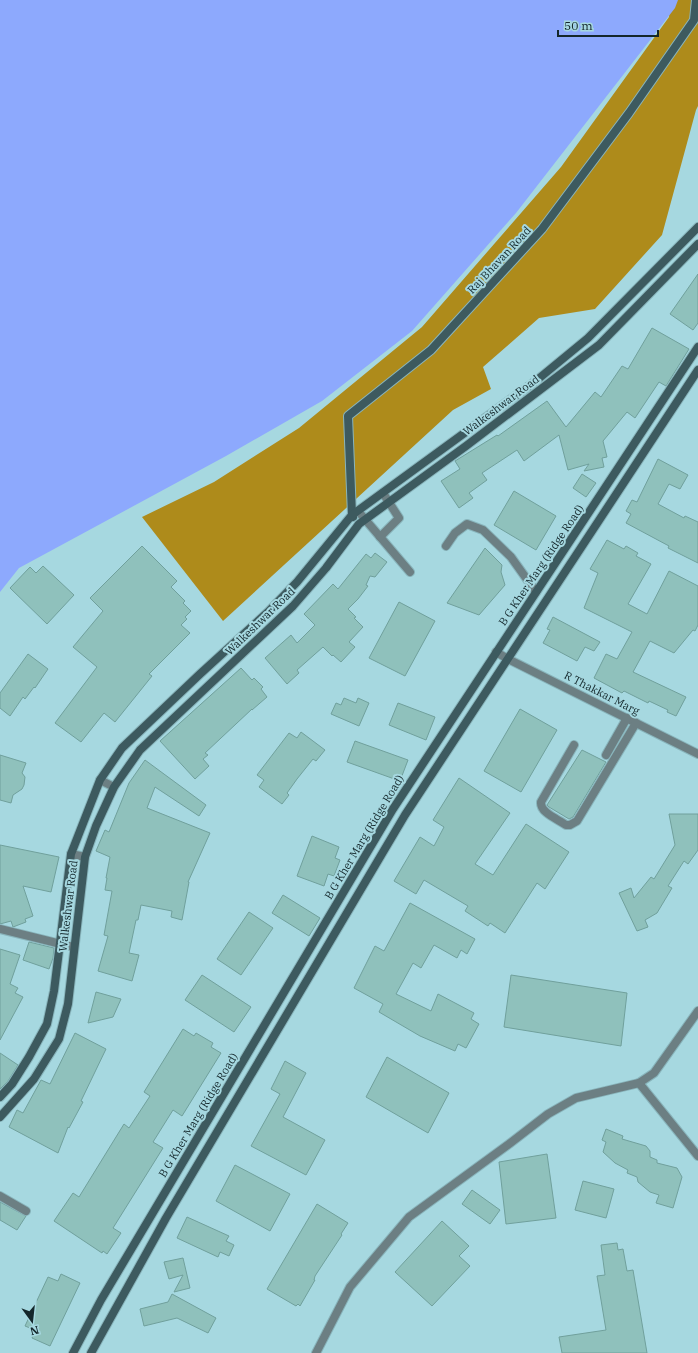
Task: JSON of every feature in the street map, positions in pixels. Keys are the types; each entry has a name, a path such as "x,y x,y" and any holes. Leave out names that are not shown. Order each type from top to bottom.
{"street":[{"name":"Raj Bhavan Road","path":"355,513 348,416 431,350 542,228 629,113 694,20 696,0"},
{"name":"Walkeshwar Road","path":"0,1096 12,1084 47,1024 54,991 71,854 100,780 122,748 268,612 298,582 355,513 537,380 588,338 698,227"},
{"name":"Walkeshwar Road","path":"0,1117 34,1079 59,1038 68,1004 85,857 96,826 114,787 140,750 293,606 326,568 362,522 466,446 598,345 698,244"},
{"name":"B G Kher Marg (Ridge Road)","path":"72,1353 101,1300 393,809 698,347"},
{"name":"B G Kher Marg (Ridge Road)","path":"91,1353 166,1218 401,822 508,659 694,383 698,370"},
{"path":"681,373 694,383"},
{"path":"380,537 399,518 383,493"},
{"path":"355,513 362,522 380,537 410,572"},
{"path":"446,546 455,533 467,524 483,530 512,557 536,592"},
{"name":"R Thakkar Marg","path":"496,652 698,754"},
{"path":"606,755 627,718"},
{"path":"574,745 540,806 542,810 566,825 570,825 577,821 636,723"},
{"path":"100,780 114,787"},
{"path":"71,854 85,857"},
{"path":"0,929 74,947"},
{"path":"316,1353 350,1287 409,1218 548,1114 576,1098 639,1083 654,1073 698,1011"},
{"path":"639,1083 698,1156"},
{"path":"0,1196 26,1211"}],"shaded area":[{"path":"670,0 698,0 698,106 662,235 595,309 539,318 483,367 491,389 453,410 223,621 142,517 214,482 299,428 422,327 561,167 669,17"}],"water":[{"path":"0,0 678,0 675,8 516,213 412,331 322,401 226,456 19,568 0,592"}],"building":[{"path":"698,274 698,323 693,330 670,314"},
{"path":"652,328 689,349 666,386 659,382 635,418 627,412 603,441 607,457 602,458 604,467 584,471 589,464 568,470 559,435 524,461 517,450 482,473 487,480 469,493 473,498 459,508 441,481 460,469 455,461 497,435 498,436 547,401 566,427 595,392 601,397 622,366 628,369"},
{"path":"658,459 688,475 680,489 669,484 658,504 684,518 685,516 698,522 698,563 668,548 669,546 626,523 631,514 626,511 632,500 637,502"},
{"path":"582,474 596,483 586,497 573,488"},
{"path":"514,491 556,516 536,550 494,525"},
{"path":"607,540 624,549 626,546 638,553 636,556 651,564 628,604 647,614 669,571 698,586 698,625 695,631 693,630 674,653 650,641 633,672 686,697 676,716 667,712 668,710 649,701 648,703 624,691 622,693 594,678 606,654 617,659 632,632 584,608 598,573 590,569"},
{"path":"142,546 177,581 171,587 185,601 183,603 191,611 185,617 187,619 181,625 190,633 149,674 152,676 115,722 104,713 81,742 55,723 97,667 73,647 103,611 90,598"},
{"path":"485,548 502,565 501,572 505,585 479,615 447,603"},
{"path":"375,553 387,562 375,577 370,576 366,585 368,586 348,609 363,627 349,642 355,647 341,662 323,647 297,670 299,673 287,684 265,658 291,635 297,643 315,625 304,614 333,584 338,589 366,554 371,558"},
{"path":"43,566 74,595 47,624 10,588 30,567 36,573"},
{"path":"399,602 435,621 405,676 369,658"},
{"path":"553,617 600,642 594,651 585,647 577,661 543,643 550,630 547,629"},
{"path":"28,654 48,669 35,688 34,687 25,699 23,697 10,716 0,708 0,693"},
{"path":"241,668 252,680 254,678 263,687 261,689 267,697 205,753 208,755 203,759 209,766 195,779 160,741"},
{"path":"344,698 356,703 358,698 369,703 359,726 331,714 336,703 341,705"},
{"path":"398,703 435,717 426,740 389,725"},
{"path":"520,709 557,730 521,792 484,771"},
{"path":"301,732 325,750 316,761 313,759 297,779 287,793 289,795 282,804 259,787 264,780 257,775 289,733 297,738"},
{"path":"355,741 408,760 400,781 347,762"},
{"path":"582,750 606,762 573,817 569,819 547,805"},
{"path":"0,755 26,763 22,773 25,777 24,785 22,789 13,795 11,803 0,800"},
{"path":"145,760 206,805 199,816 155,787 147,808 210,833 188,882 182,920 171,917 172,911 141,905 138,920 136,920 129,953 139,955 132,981 98,971 108,936 104,935 112,891 105,890 110,857 96,851 105,830 109,832 129,783"},
{"path":"459,778 510,813 475,864 493,875 526,824 569,852 545,889 537,883 505,933 490,923 488,926 465,911 468,906 424,880 416,894 394,881 420,837 434,846 444,827 433,820"},
{"path":"669,814 698,814 698,850 688,864 684,861 668,886 672,888 657,913 645,920 648,927 637,931 619,893 631,888 634,898 651,877 654,879 675,845"},
{"path":"312,836 339,847 335,858 340,860 334,876 328,874 324,886 297,876"},
{"path":"0,845 59,857 51,892 23,886 33,916 25,919 26,922 13,927 11,921 0,924"},
{"path":"283,895 320,918 309,936 272,913"},
{"path":"410,903 475,939 467,954 461,950 457,958 434,945 421,968 413,963 396,994 431,1011 438,994 474,1013 471,1019 479,1024 466,1048 458,1044 455,1051 420,1036 379,1012 383,1004 354,988 375,946 384,951"},
{"path":"249,912 273,928 241,975 217,959"},
{"path":"29,942 54,948 53,958 49,969 23,960"},
{"path":"0,949 20,955 10,984 18,988 15,993 23,997 0,1040"},
{"path":"202,975 251,1007 234,1032 185,1000"},
{"path":"511,975 627,993 621,1046 504,1027"},
{"path":"96,992 121,999 113,1017 88,1023"},
{"path":"183,1029 194,1036 196,1033 213,1043 211,1047 221,1053 182,1116 173,1110 153,1142 163,1148 113,1228 121,1233 107,1254 103,1251 102,1253 54,1221 73,1193 79,1197 124,1124 129,1128 150,1096 144,1092"},
{"path":"75,1033 106,1049 81,1101 83,1102 69,1128 68,1127 58,1153 9,1127 17,1110 23,1113 41,1080 50,1084"},
{"path":"0,1053 18,1065 8,1081 0,1089"},
{"path":"387,1057 449,1093 428,1133 366,1097"},
{"path":"285,1061 306,1073 283,1117 325,1140 306,1175 251,1146 280,1094 271,1089"},
{"path":"606,1129 623,1136 622,1139 646,1146 650,1151 650,1157 657,1160 657,1163 677,1168 682,1177 673,1208 656,1203 659,1195 650,1192 638,1182 637,1177 627,1173 628,1170 615,1163 603,1152 606,1142 602,1140"},
{"path":"547,1154 556,1218 506,1224 499,1162"},
{"path":"235,1165 290,1194 270,1231 216,1201"},
{"path":"583,1181 614,1189 606,1218 575,1210"},
{"path":"472,1190 500,1210 490,1224 462,1204"},
{"path":"0,1202 26,1216 17,1230 0,1220"},
{"path":"317,1204 348,1223 341,1234 342,1235 315,1276 315,1280 300,1306 298,1304 296,1306 267,1289"},
{"path":"187,1217 229,1236 226,1241 234,1245 229,1256 220,1252 218,1257 177,1238"},
{"path":"442,1221 469,1246 459,1256 470,1266 432,1306 395,1272"},
{"path":"617,1243 618,1250 623,1249 627,1271 633,1270 647,1353 562,1353 559,1337 606,1330 597,1276 605,1275 601,1245"},
{"path":"183,1258 190,1288 174,1292 183,1275 169,1279 164,1262"},
{"path":"61,1274 80,1283 50,1346 32,1338 35,1330 25,1326 48,1277 58,1281"},
{"path":"172,1294 216,1318 208,1333 177,1318 144,1326 140,1309 168,1302"}]}
